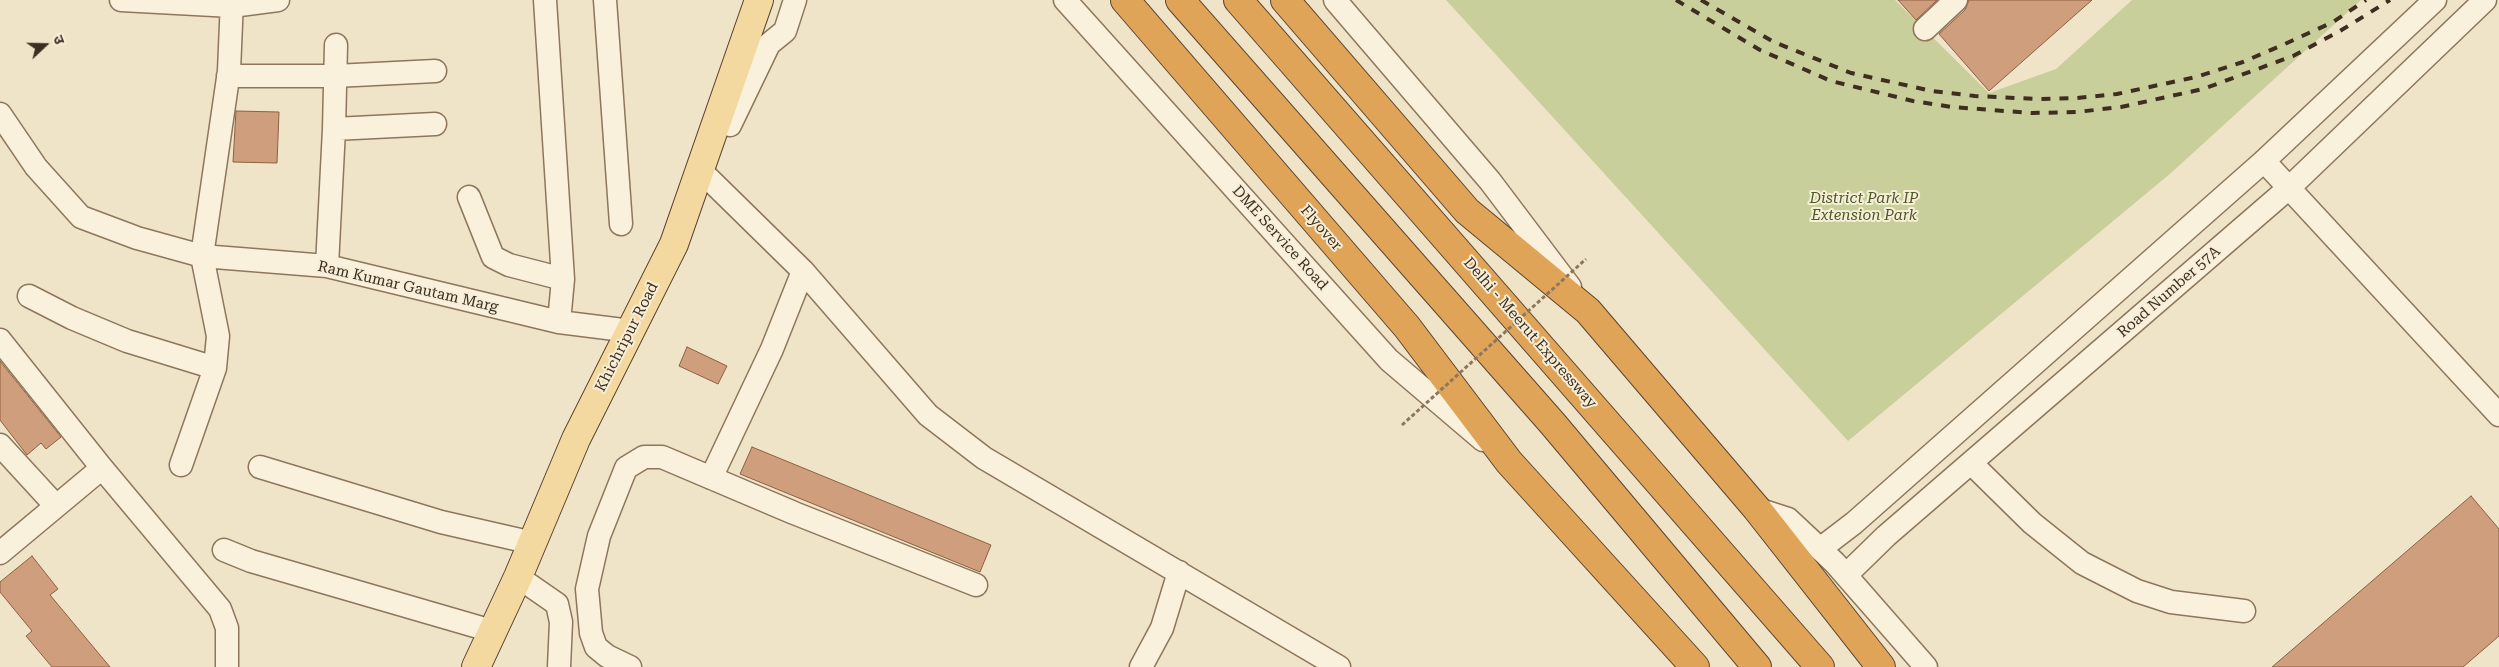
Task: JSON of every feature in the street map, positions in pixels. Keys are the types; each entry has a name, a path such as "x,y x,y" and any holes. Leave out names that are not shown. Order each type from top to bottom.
{"highway":[{"name":"Flyover","path":"1125,0 1407,327 1509,462 1695,667"},
{"path":"1180,0 1553,424 1757,667"},
{"name":"Delhi - Meerut Expressway","path":"1238,0 1820,667"},
{"path":"1285,0 1467,211 1588,311 1757,509 1881,667"}],"main road":[{"name":"Khichripur Road","path":"476,667 518,577 576,438 674,244 760,0"}],"street":[{"path":"121,0 232,3 278,0"},
{"path":"545,0 563,280 559,322"},
{"path":"605,0 621,224"},
{"path":"730,125 769,44 785,31 795,0"},
{"name":"DME Service Road","path":"1065,0 1389,360 1509,462"},
{"path":"1335,0 1490,181 1588,311"},
{"path":"1925,28 1956,0"},
{"path":"1820,549 1869,510 2264,161 2436,0"},
{"name":"Road Number 57A","path":"1846,575 1971,463 2290,187 2485,0"},
{"path":"181,465 214,368 218,336 202,256 228,76 232,3"},
{"path":"327,266 336,45"},
{"path":"228,76 335,76 436,71"},
{"name":"Ram Kumar Gautam Marg","path":"0,114 36,167 82,217 137,238 202,256 327,266 559,322 631,331"},
{"path":"334,129 435,124"},
{"path":"2264,161 2499,415"},
{"path":"700,170 803,271 928,415 984,458 1339,667"},
{"path":"469,198 492,257 563,280"},
{"path":"711,478 772,349 803,271"},
{"path":"29,296 72,318 127,341 214,368"},
{"path":"0,340 102,468 220,608 227,628 227,667"},
{"path":"0,445 56,506"},
{"path":"630,667 606,661 596,647 591,633 587,589 599,536 626,468 644,456 662,457 976,585"},
{"path":"1971,463 2032,523 2082,563 2137,591 2163,599 2244,611"},
{"path":"260,467 441,522 532,543"},
{"path":"0,553 102,468"},
{"path":"1757,509 1788,519 1846,575 1926,667"},
{"path":"224,550 251,561 492,630"},
{"path":"1141,667 1162,628 1179,572"},
{"path":"518,577 557,604 561,622 559,667"}],"path":[{"path":"1402,425 1586,259"}],"green space":[{"name":"District Park IP Extension Park","path":"1446,0 1895,0 1989,93 2056,69 2132,0 2361,0 2171,173 1848,441"}],"building":[{"path":"1898,0 1937,0 1916,20"},
{"path":"1969,0 2092,0 1989,91 1939,34 1965,10"},
{"path":"236,111 279,112 277,163 233,162"},
{"path":"687,347 727,366 718,384 679,366"},
{"path":"0,361 61,437 46,449 41,443 27,455 0,420"},
{"path":"752,447 991,545 980,572 740,474"},
{"path":"2471,496 2499,529 2499,636 2463,667 2272,667"},
{"path":"32,556 58,589 50,595 110,667 52,667 26,636 32,631 0,592 0,582"}],"railway":[{"path":"1676,0 1760,50 1831,81 1913,101 1952,107 2032,113 2077,112 2121,107 2203,89 2293,56 2340,31 2390,0"},
{"path":"1701,0 1774,42 1851,73 1932,91 1975,96 2037,99 2117,94 2196,77 2243,62 2287,43 2333,22 2366,0"}]}
